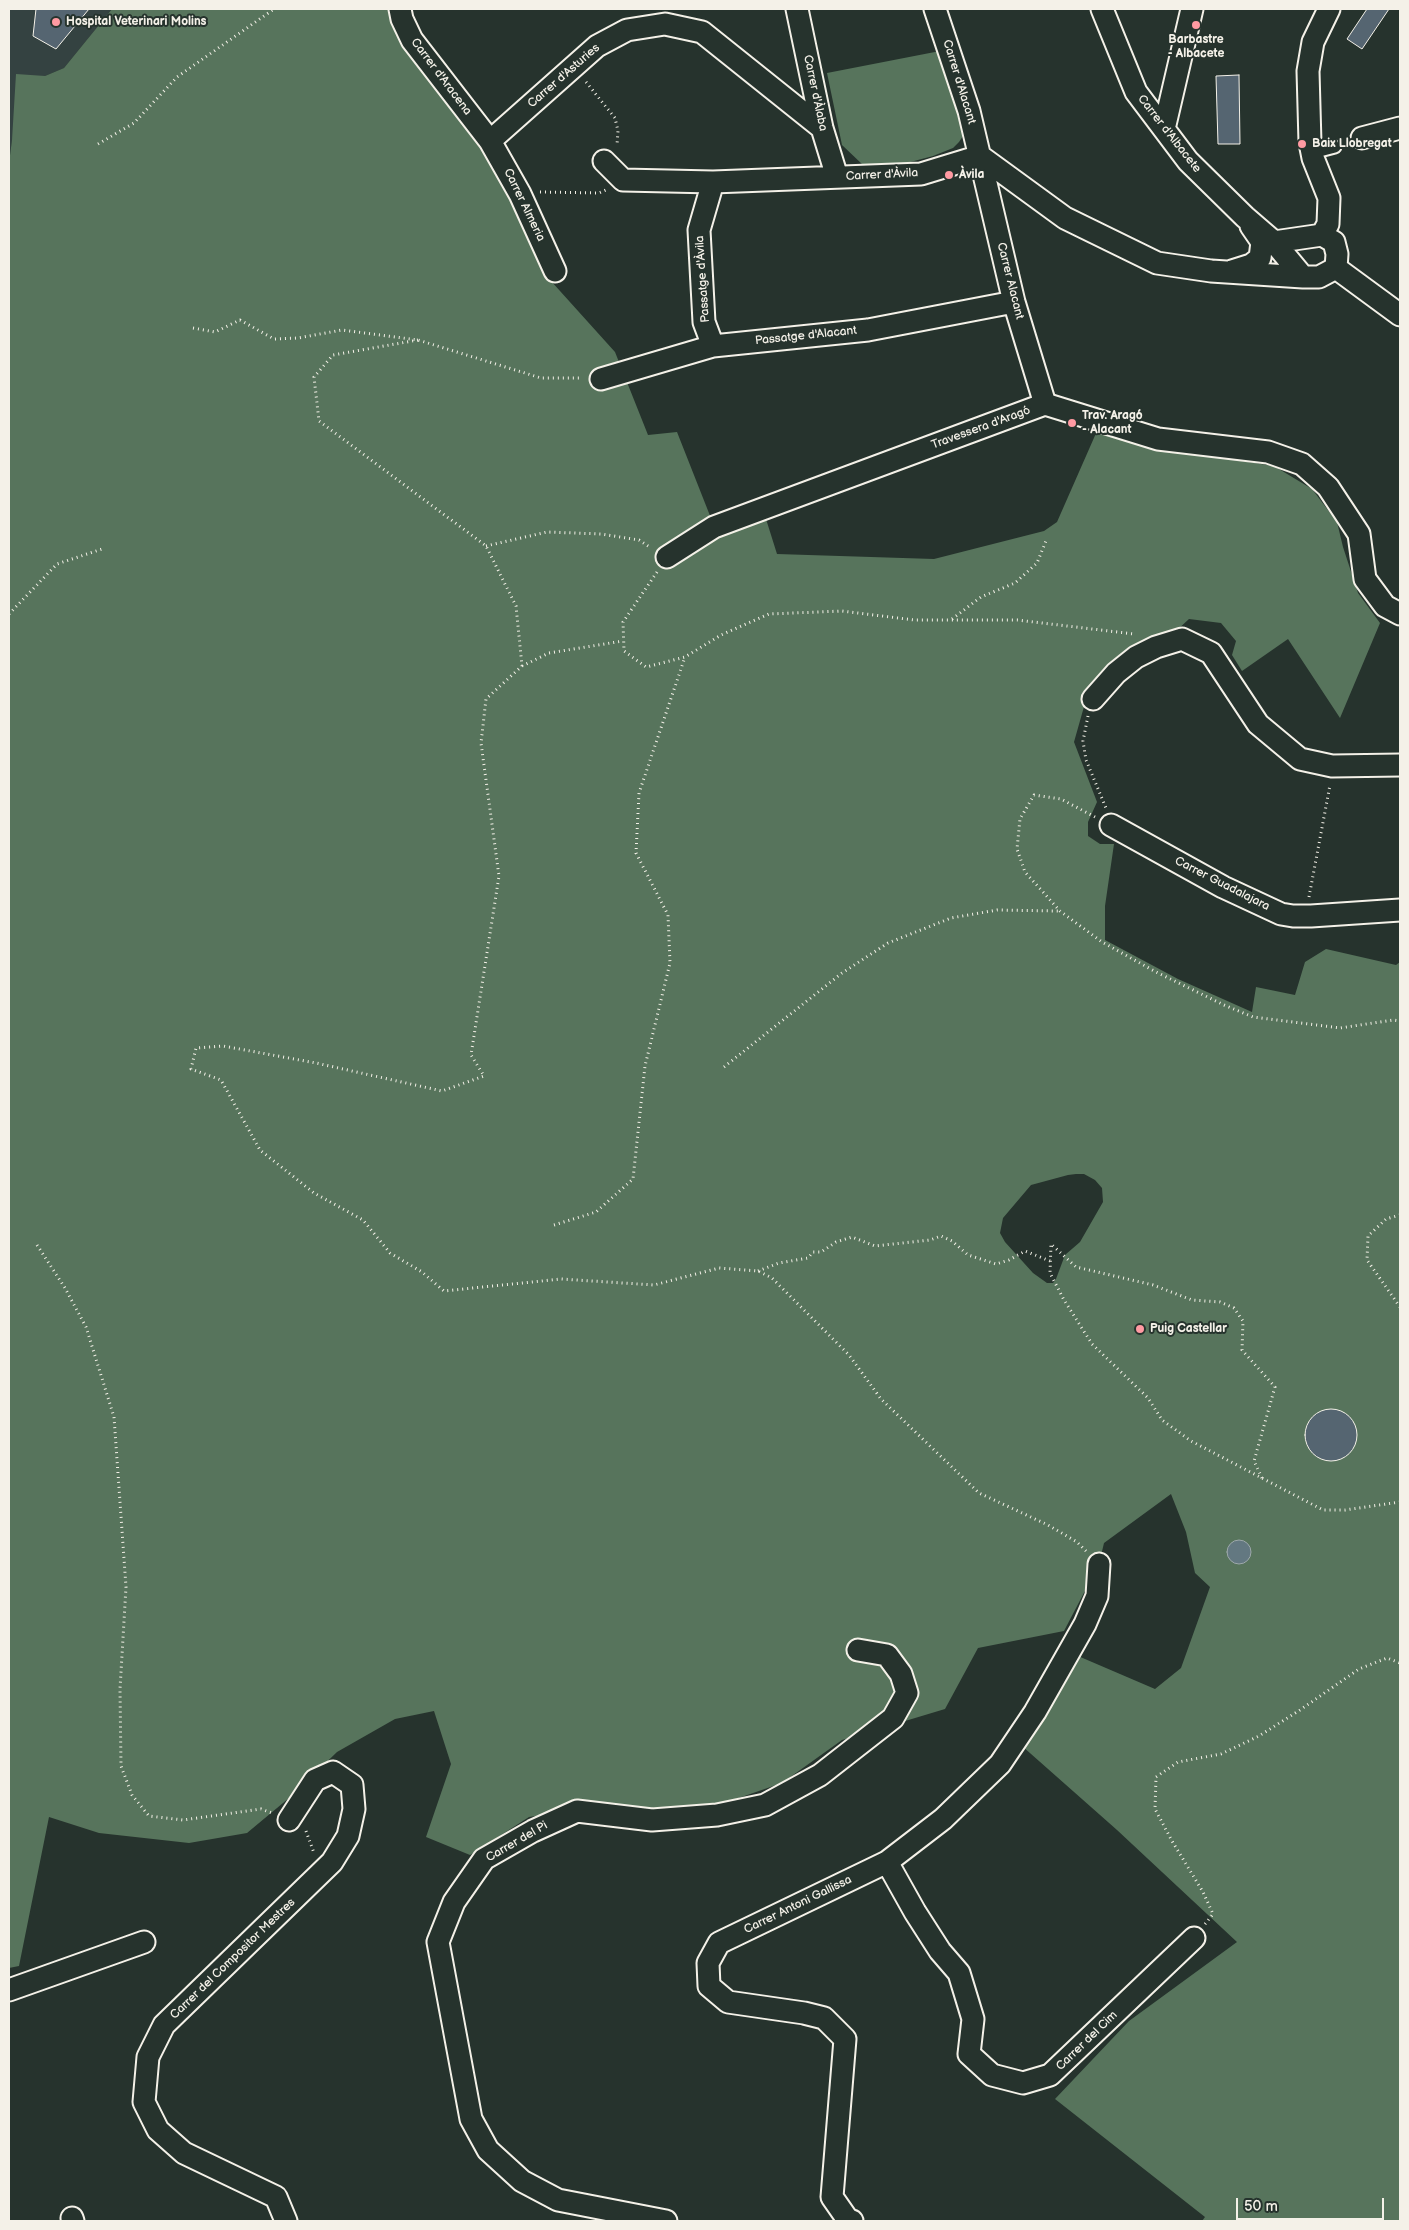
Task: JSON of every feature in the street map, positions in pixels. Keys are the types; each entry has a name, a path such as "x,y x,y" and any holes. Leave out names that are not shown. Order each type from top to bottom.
{"street":[{"name":"Carrer d'Aracena","path":"400,9 402,19 412,40 490,140"},
{"name":"Carrer d'Àlaba","path":"797,9 822,128 837,177"},
{"name":"Carrer d'Alacant","path":"936,9 969,111 980,156"},
{"name":"Carrer d'Albacete","path":"1102,9 1136,92 1188,161 1245,218 1274,242 1303,277"},
{"path":"1164,129 1192,9"},
{"path":"1314,236 1328,224 1329,198 1312,153 1308,71 1313,42 1329,9"},
{"name":"Carrer d'Asturies","path":"490,140 597,46 627,30 665,24 702,32 822,128"},
{"path":"1362,138 1400,128"},
{"name":"Carrer Almeria","path":"490,140 520,194 555,271"},
{"name":"Carrer d'Àvila","path":"604,161 623,180 713,182 920,174 980,156"},
{"path":"980,156 1065,218 1157,263 1226,272 1303,277 1319,277 1336,268"},
{"name":"Carrer Alacant","path":"980,156 1014,302 1045,404"},
{"name":"Passatge d'Àvila","path":"713,182 699,230 704,322 713,346"},
{"path":"1226,272 1252,266 1260,258 1262,242 1245,218"},
{"name":"Carrer d'Albacete","path":"1245,218 1271,228 1314,236"},
{"path":"1274,242 1314,236 1334,242 1337,254 1336,268"},
{"path":"1336,268 1400,315"},
{"name":"Passatge d'Alacant","path":"602,378 713,346 868,330 1014,302"},
{"name":"Travessera d'Aragó","path":"667,557 714,527 1045,404 1158,439 1268,452 1302,464 1328,487 1359,534 1365,579 1385,606 1400,614"},
{"path":"1093,699 1116,673 1136,657 1156,647 1182,639 1211,653 1258,724 1300,759 1332,766 1400,765"},
{"name":"Carrer Guadalajara","path":"1111,825 1223,887 1280,914 1311,916 1400,910"},
{"name":"Carrer Antoni Gallissa","path":"852,2221 848,2220 832,2197 845,2039 824,2018 804,2013 728,2002 709,1986 708,1963 718,1943 887,1862 943,1819 1000,1764 1035,1712 1085,1624 1097,1596 1099,1564"},
{"name":"Carrer del Pi","path":"666,2221 558,2200 522,2181 488,2150 470,2119 438,1942 454,1902 484,1859 533,1831 577,1811 652,1820 717,1815 765,1805 820,1775 893,1718 907,1693 901,1674 887,1655 858,1650"},
{"name":"Carrer del Compositor Mestres","path":"286,2221 276,2197 184,2153 158,2130 144,2102 148,2057 164,2026 332,1862 348,1836 354,1809 352,1785 333,1772 315,1780 289,1820"},
{"name":"Carrer del Cim","path":"887,1862 915,1912 940,1951 959,1973 974,2019 969,2054 992,2075 1023,2083 1050,2076 1194,1938"},
{"path":"9,1990 144,1942"}],"lane":[{"path":"1312,153 1335,146"}],"path":[{"path":"98,144 134,123 177,78 274,9"},
{"path":"581,75 615,118"},
{"path":"540,192 599,193"},
{"path":"194,328 215,332 240,320 274,339 298,338 342,330 418,340 541,378 602,378"},
{"path":"418,340 333,355 314,377 319,421 486,546 516,606 522,666"},
{"path":"486,546 547,532 601,534 639,540 667,557 622,622 624,651 646,667 685,657 721,635 769,614 842,611 914,620 1017,620 1136,635"},
{"path":"952,619 982,597 1015,583 1038,563 1046,541"},
{"path":"9,614 57,564 105,548"},
{"path":"623,641 549,653 522,666 486,698 481,743 499,876 472,1055 484,1076 442,1091 316,1063 223,1046 196,1048 191,1070 221,1080 260,1150 314,1194 363,1220 390,1253 422,1272 444,1291 492,1284 561,1279 654,1285 719,1268 758,1271 772,1278 849,1355 881,1399 979,1493 1048,1525 1077,1542 1099,1564"},
{"path":"554,1225 596,1212 632,1179 645,1066 670,963 668,915 636,853 639,793 685,657"},
{"path":"1093,699 1083,741 1086,760 1111,825"},
{"path":"1308,902 1330,785"},
{"path":"1111,825 1061,800 1034,795 1020,819 1017,849 1026,872 1060,911 1102,942 1156,972 1253,1017 1340,1028 1393,1020 1400,1021"},
{"path":"724,1067 842,974 888,943 951,918 997,910 1060,911"},
{"path":"1400,1215 1386,1219 1368,1236 1367,1260 1400,1306"},
{"path":"758,1271 780,1263 808,1258 813,1252 821,1252 836,1242 852,1237 875,1246 930,1240 941,1236 952,1241 968,1255 996,1264 1009,1260 1025,1251 1050,1261"},
{"path":"1262,1478 1254,1461 1275,1387 1242,1350 1243,1321 1234,1308 1220,1302 1192,1300 1153,1285 1076,1267 1051,1244 1050,1273 1064,1300 1092,1344 1148,1398 1162,1420 1191,1442 1323,1510 1345,1510 1400,1502"},
{"path":"37,1245 65,1288 86,1327 114,1417 126,1587 120,1689 121,1766 132,1795 149,1816 183,1820 261,1809 289,1820 308,1832 319,1876"},
{"path":"1194,1938 1213,1914 1203,1892 1155,1809 1156,1777 1178,1762 1221,1754 1259,1736 1360,1669 1388,1658 1400,1663"}],"shaded area":[{"path":"9,9 112,9 64,68 45,76 12,140 9,162"}],"green space":[{"path":"112,9 392,9 483,139 551,281 615,352 648,435 677,432 718,536 766,519 777,554 934,559 1044,531 1057,522 1097,431 1190,453 1274,466 1312,489 1337,522 1358,593 1380,623 1340,718 1288,639 1242,671 1232,655 1236,641 1221,623 1189,619 1175,632 1087,696 1074,742 1097,802 1088,822 1088,836 1100,844 1114,844 1105,906 1105,940 1178,979 1252,1012 1256,987 1295,995 1305,962 1326,949 1396,965 1400,962 1400,2221 1202,2221 1205,2217 1055,2099 1129,2021 1237,1942 1117,1830 1022,1746 1078,1656 1155,1689 1181,1668 1210,1587 1195,1573 1186,1532 1171,1494 1104,1543 1099,1564 1064,1631 978,1648 945,1709 842,1740 782,1783 730,1801 671,1810 592,1807 529,1817 470,1855 426,1837 451,1764 434,1711 395,1719 337,1752 295,1793 247,1833 189,1843 99,1833 49,1817 19,1966 9,1968 9,163 16,74 45,76 64,68","holes":["1076,1174 1084,1174 1095,1180 1102,1188 1103,1202 1080,1242 1065,1255 1056,1279 1053,1283 1047,1283 1033,1273 1005,1242 1000,1233 1003,1218 1031,1185","1231,1543 1248,1544 1250,1555 1228,1550"]},
{"path":"940,51 963,127 963,136 959,142 953,148 933,156 899,165 871,170 863,165 842,145 827,73"}],"water":[{"path":"1239,1540 1247,1544 1251,1552 1247,1560 1239,1564 1231,1560 1227,1552 1231,1544"}],"building":[{"name":"Hospital Veterinari Molins","path":"36,9 89,9 56,49 33,36"},
{"path":"1367,9 1389,9 1362,49 1347,39"},
{"path":"1239,75 1240,144 1218,144 1216,76"},
{"path":"1326,1409 1336,1409 1350,1416 1357,1430 1357,1440 1350,1454 1336,1461 1326,1461 1316,1457 1309,1450 1305,1440 1305,1430 1309,1420 1316,1413"}],"place":[{"name":"Hospital Veterinari Molins","path":"56,22"},
{"name":"Barbastre - Albacete","path":"1196,25"},
{"name":"Baix Llobregat","path":"1302,144"},
{"name":"Àvila","path":"949,175"},
{"name":"Trav. Aragó - Alacant","path":"1072,423"},
{"name":"Puig Castellar","path":"1140,1329"}]}
